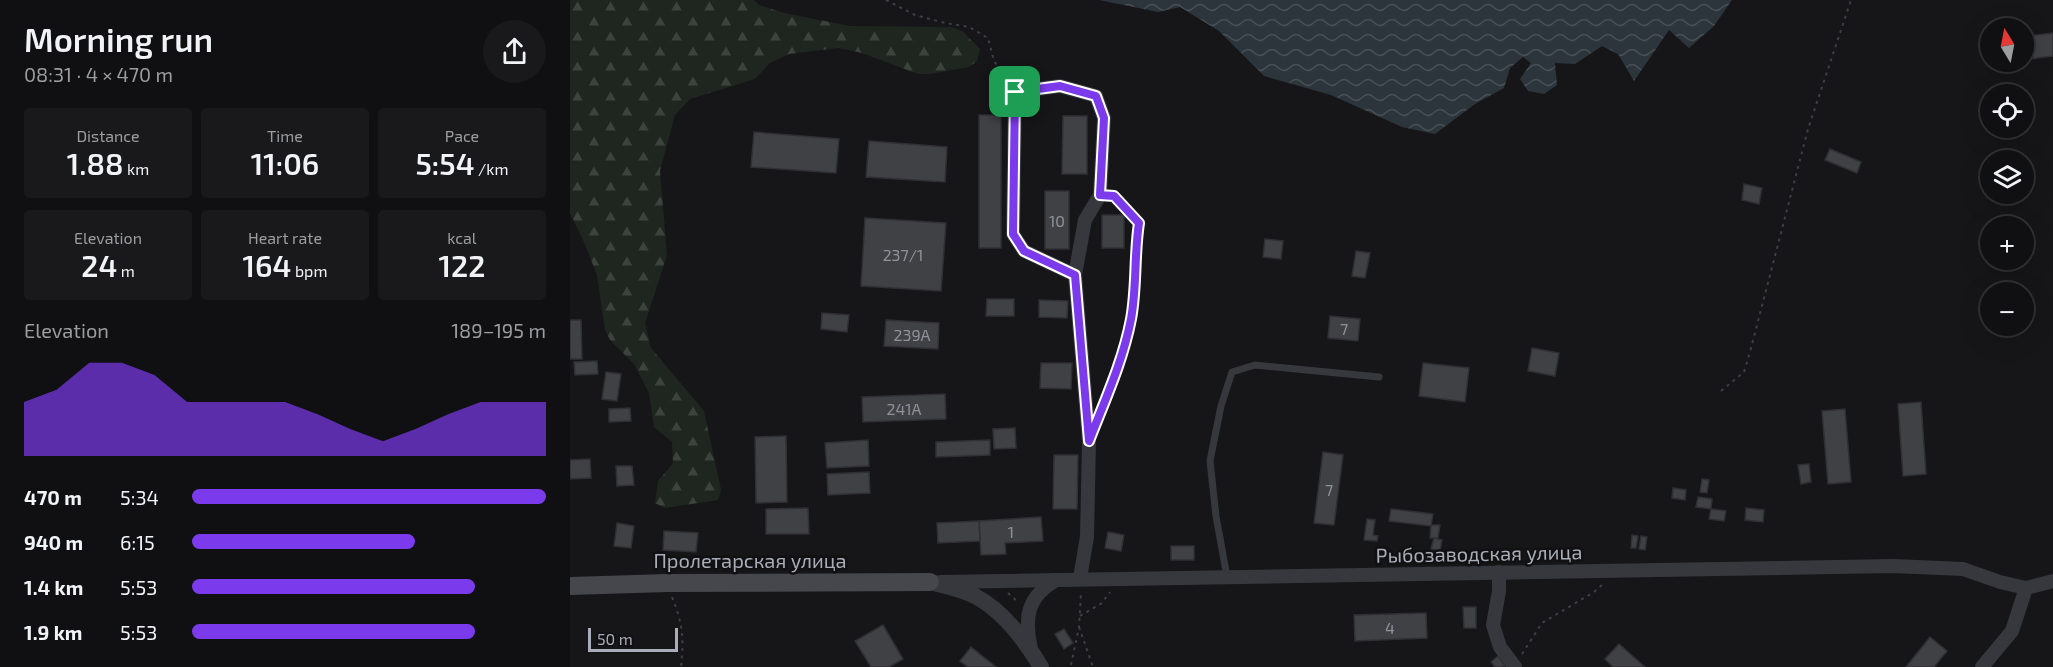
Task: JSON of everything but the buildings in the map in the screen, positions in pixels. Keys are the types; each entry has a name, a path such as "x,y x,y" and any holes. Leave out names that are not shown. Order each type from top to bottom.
{"main road":[{"name":"Пролетарская улица","path":"570,585 930,582"}],"street":[{"path":"1075,275 1024,251 1013,234 1015,92 1060,86 1096,96 1104,118 1100,195 1085,220 1075,275 1089,441 1087,537 1080,579"},
{"name":"Рыбозаводская улица","path":"930,582 1893,566 1963,569 2026,588"},
{"path":"1499,572 1499,591 1493,625 1500,647 1517,663"},
{"path":"1030,649 1027,630 1034,597 1043,587 1058,579"},
{"path":"1982,667 2012,631 2026,588 2053,581"},
{"path":"930,582 956,588 976,597 1013,627 1041,667"}],"lane":[{"path":"1089,441 1124,353 1131,316 1139,223 1114,196 1100,195"},
{"path":"1227,577 1216,516 1210,461 1221,406 1232,372 1255,365 1379,377"}],"path":[{"path":"886,0 915,15 969,27 988,38 994,61 1015,92"},
{"path":"1721,391 1744,372 1808,129 1851,0"},
{"path":"1517,663 1542,624 1571,604 1594,592 1604,584 1613,570"},
{"path":"1080,616 1102,603 1127,578"},
{"path":"1071,665 1079,627 1080,579"},
{"path":"667,583 681,620 684,641 681,667"},
{"path":"1079,627 1093,667"}],"green space":[{"path":"570,0 754,0 759,5 784,13 850,26 951,27 962,31 980,49 977,61 969,67 930,74 918,74 862,53 838,48 789,54 770,63 755,79 690,99 675,115 660,171 667,255 645,323 651,348 704,411 721,490 718,500 665,508 655,503 658,481 673,463 672,442 654,427 649,393 634,364 610,340 605,330 597,275 570,213"}],"water":[{"path":"1099,0 1732,0 1714,26 1689,48 1669,30 1634,81 1618,54 1602,46 1575,64 1555,63 1557,85 1544,94 1528,91 1520,79 1531,63 1523,57 1510,68 1504,88 1475,104 1435,134 1402,127 1331,95 1264,76 1219,31 1180,7 1158,12"}],"route":[{"path":"1060,86 1096,96 1104,118 1100,195 1114,196 1139,223 1131,316 1124,353 1089,441 1075,275 1024,251 1013,234 1015,92 1060,86"}]}
